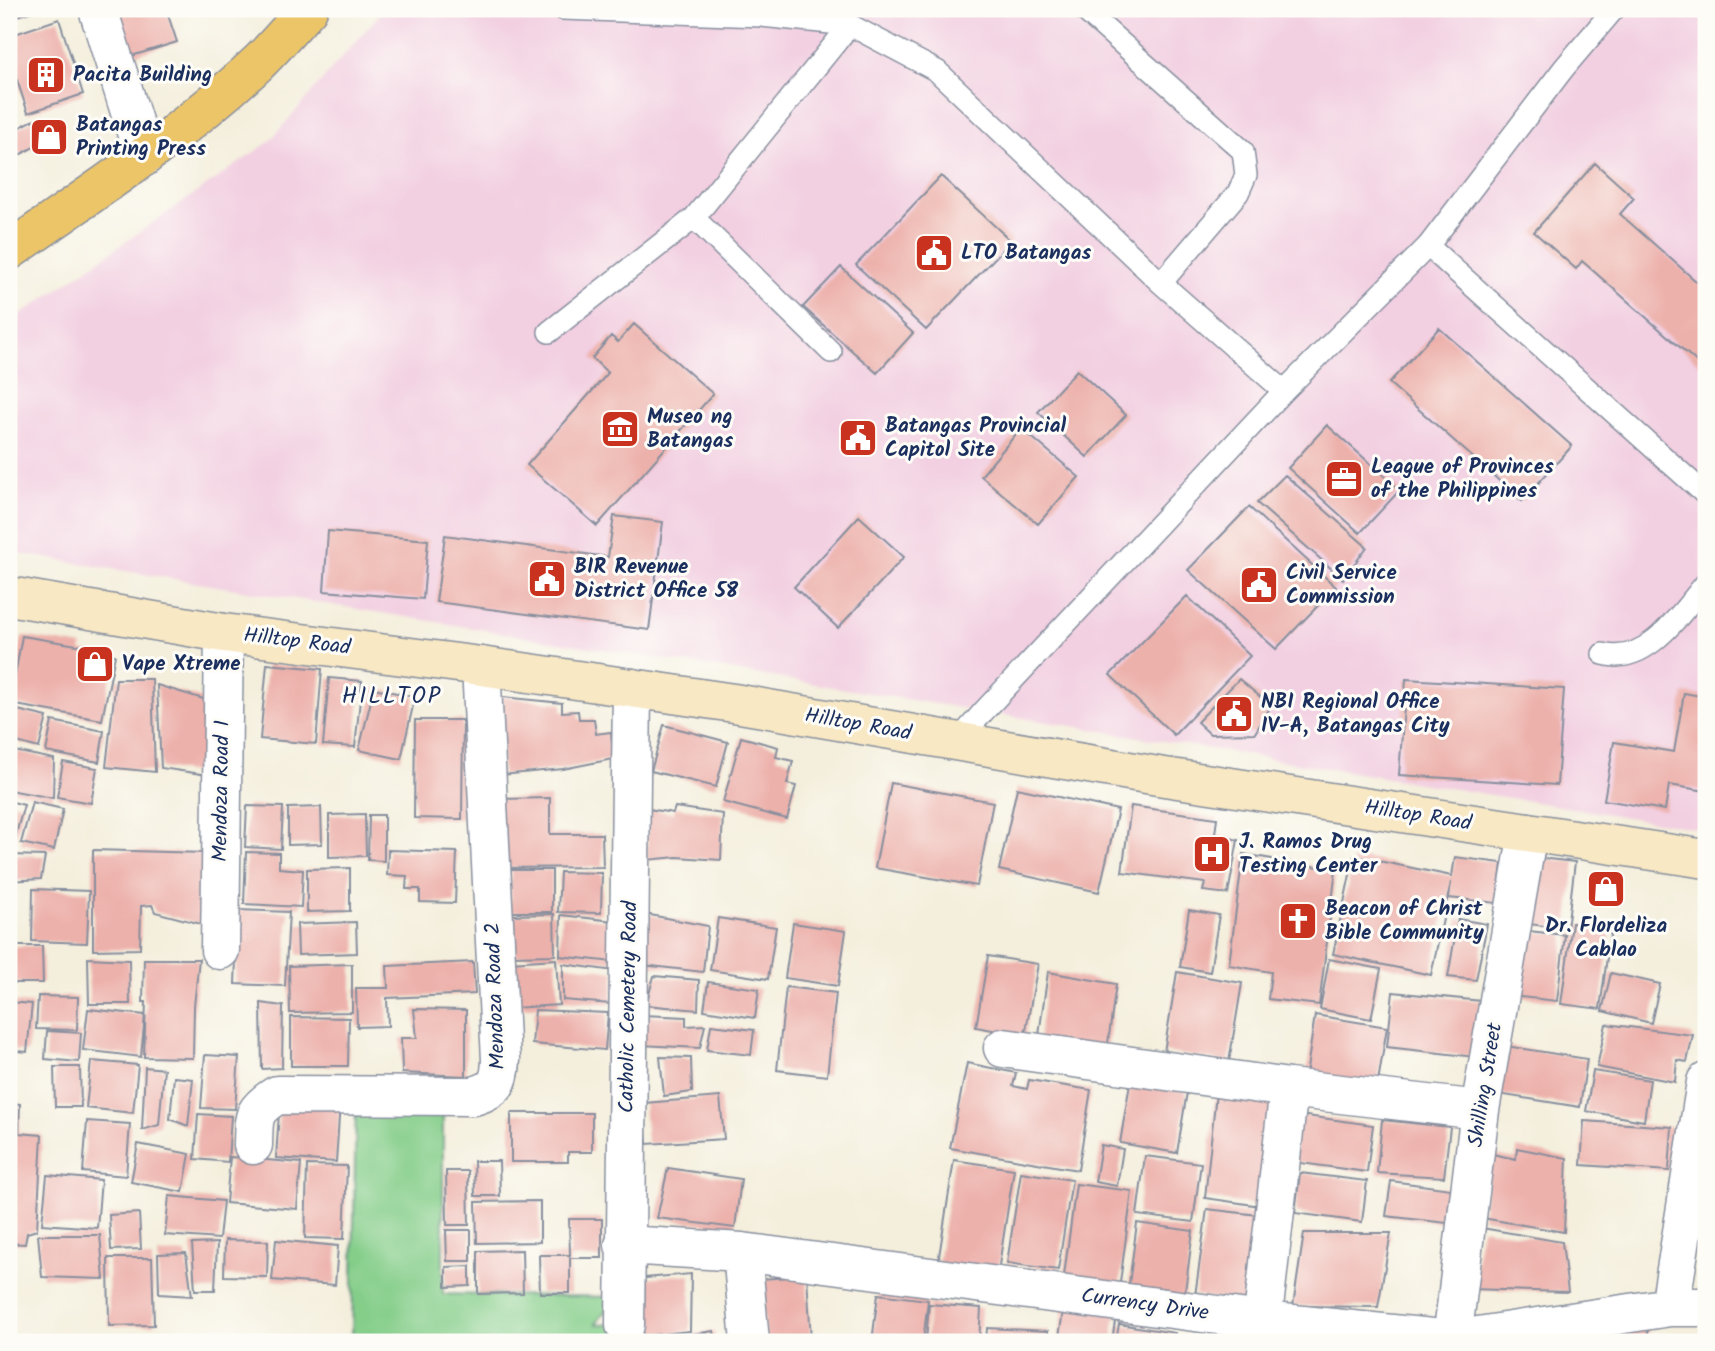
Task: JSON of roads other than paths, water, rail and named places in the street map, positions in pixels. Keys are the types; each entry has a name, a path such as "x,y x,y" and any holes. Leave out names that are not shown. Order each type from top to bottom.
{"main road":[{"path":"9,251 144,157 199,114 258,63 308,9"}],"street":[{"path":"98,9 144,157"},
{"name":"Hilltop Road","path":"9,596 224,633 632,688 957,743 1706,859"},
{"name":"Mendoza Road 1","path":"220,950 224,633"},
{"name":"Mendoza Road 2","path":"253,1145 254,1119 260,1105 277,1094 474,1096 491,1091 500,1078 481,666"},
{"name":"Catholic Cemetery Road","path":"625,1334 632,688"},
{"name":"Shilling Street","path":"1452,1339 1480,1110 1528,832"},
{"path":"1003,1048 1289,1088 1480,1110"},
{"path":"1688,1307 1706,1082"},
{"path":"1262,1332 1289,1088"},
{"name":"Currency Drive","path":"624,1245 742,1252 1262,1332 1452,1339 1688,1307"},
{"path":"742,1252 750,1342"}],"lane":[{"path":"563,9 761,16 850,25 937,71 1161,283 1284,390"},
{"path":"1083,9 1244,150 1247,175 1238,193 1161,283"},
{"path":"957,743 984,710 1284,390 1428,246 1564,68 1614,9"},
{"path":"549,332 694,218 850,25"},
{"path":"694,218 831,352"},
{"path":"1428,246 1706,495"},
{"path":"1603,654 1614,657 1659,639 1705,586"}],"place":[{"name":"Pacita Building","path":"46,75"},
{"name":"Batangas Printing Press","path":"49,137"},
{"name":"LTO Batangas","path":"934,253"},
{"name":"Museo ng Batangas","path":"620,429"},
{"name":"Batangas Provincial Capitol Site","path":"858,438"},
{"name":"League of Provinces of the Philippines","path":"1344,479"},
{"name":"BIR Revenue District Office 58","path":"547,579"},
{"name":"Civil Service Commission","path":"1259,585"},
{"name":"Vape Xtreme","path":"95,664"},
{"name":"NBI Regional Office IV-A, Batangas City","path":"1234,714"},
{"name":"J. Ramos Drug Testing Center","path":"1212,854"},
{"name":"Dr. Flordeliza Cablao","path":"1606,889"},
{"name":"Beacon of Christ Bible Community","path":"1298,921"}],"district":[{"name":"HILLTOP","path":"392,697"}]}
